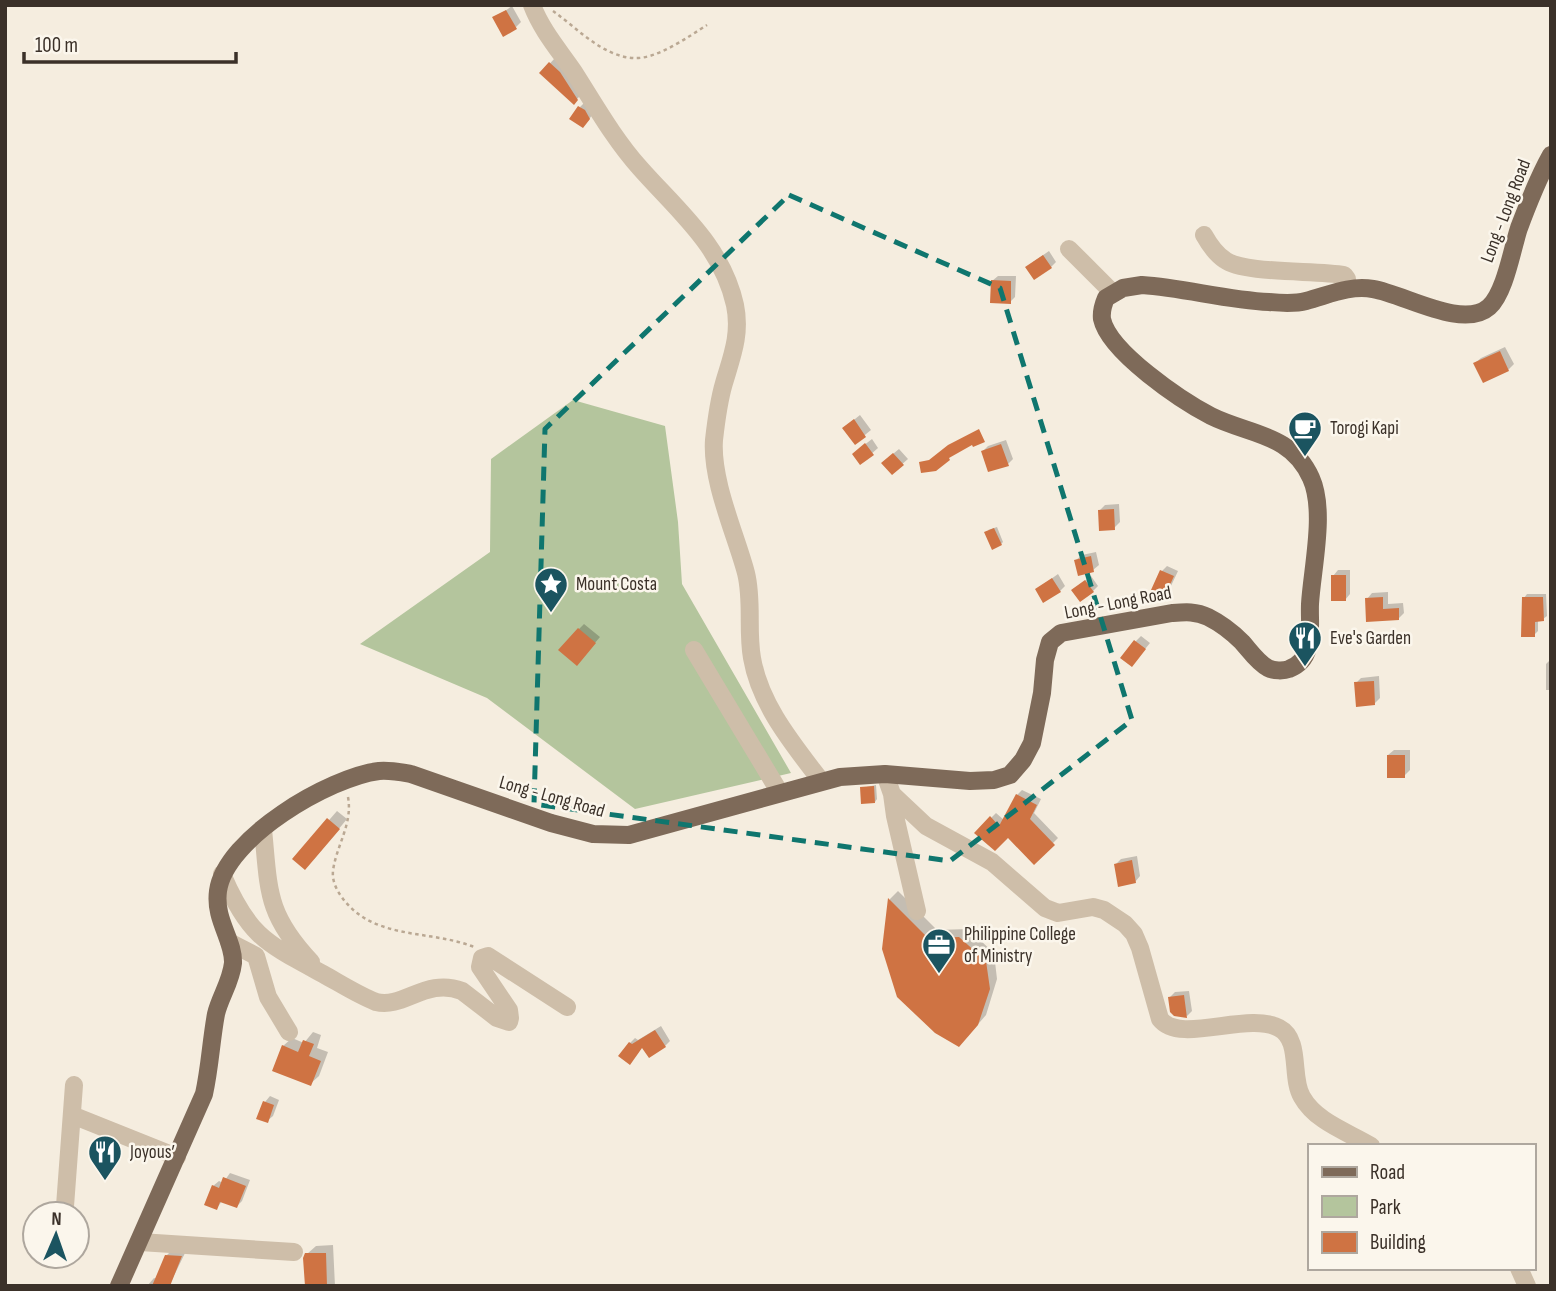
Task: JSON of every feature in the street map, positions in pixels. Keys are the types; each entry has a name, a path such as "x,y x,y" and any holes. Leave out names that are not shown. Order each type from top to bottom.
{"main road":[{"name":"Long - Long Road","path":"222,874 237,853 282,813 344,780 381,771 411,774 551,823 593,834 612,835 645,831 840,777 886,774 970,781 994,780 1010,775 1023,760 1032,743 1040,708 1045,660 1050,642 1061,633 1188,611 1207,616 1222,626 1269,669 1287,670 1302,662 1311,642 1310,601 1317,527 1315,489 1311,478 1293,452 1276,441 1213,416 1157,382 1126,352 1103,322 1106,298 1112,292 1142,285 1268,302 1303,302 1346,288 1375,289 1454,314 1470,316 1481,313 1491,306 1498,295 1519,228 1551,155"},
{"path":"119,1286 204,1094 217,1011 233,962 218,906 222,874"}],"street":[{"path":"532,5 547,35 625,150 701,234 714,253 735,305 737,342 723,385 714,442 730,530 749,590 752,659 765,698 783,730 821,781"},
{"path":"1204,235 1211,247 1226,262 1256,268 1344,275 1347,279 1346,288"},
{"path":"1069,249 1112,292"},
{"path":"694,650 779,793"},
{"path":"886,774 916,911"},
{"path":"892,794 926,826 992,862 1045,908 1059,913 1093,907 1104,910 1125,924 1134,934 1164,1025 1196,1029 1257,1022 1283,1030 1291,1040 1297,1088 1310,1108 1325,1121 1367,1144"},
{"path":"262,829 268,886 279,921 294,944 320,972"},
{"path":"222,874 234,902 264,941 369,999 384,1004 423,989 455,988 462,990 497,1018 505,1023 509,1022 507,1007 480,967 482,958 488,956 567,1007"},
{"path":"229,942 256,956 268,996 289,1032"},
{"path":"65,1200 74,1085"},
{"path":"72,1115 177,1157"},
{"path":"140,1242 295,1252"},
{"path":"1520,1270 1527,1286"}],"path":[{"path":"545,5 591,41 610,51 633,58 647,56 678,44 706,24"},
{"path":"344,780 349,810 333,872 336,888 345,901 360,915 377,925 404,934 463,943 488,956"}],"highlighted area":[{"path":"789,195 1000,288 1132,720 950,861 534,804 545,429"}],"green space":[{"name":"Mount Costa","path":"573,400 665,426 678,522 682,584 791,773 635,809 487,698 360,644 490,552 491,459"}],"building":[{"path":"506,10 517,29 503,37 492,17"},
{"path":"549,62 560,72 578,100 574,105 539,73"},
{"path":"578,106 585,110 590,119 583,128 569,119"},
{"path":"1043,255 1052,268 1034,280 1025,267"},
{"path":"991,280 1011,281 1011,304 990,303"},
{"path":"1500,351 1509,371 1483,383 1473,363"},
{"path":"854,419 866,437 855,445 842,428"},
{"path":"979,429 985,442 973,447 972,445 949,458 950,460 936,471 921,473 919,462 929,460 948,445"},
{"path":"865,443 874,455 860,465 852,454"},
{"path":"1001,444 1009,466 988,472 981,451"},
{"path":"893,453 904,465 892,475 881,463"},
{"path":"1114,509 1115,530 1099,531 1098,510"},
{"path":"994,528 1002,545 992,550 984,532"},
{"path":"1091,556 1094,572 1078,576 1074,560"},
{"path":"1160,570 1174,576 1165,596 1151,590"},
{"path":"1331,575 1346,575 1346,601 1331,601"},
{"path":"1052,578 1061,592 1043,603 1035,589"},
{"path":"1085,580 1094,592 1080,602 1071,590"},
{"path":"1383,597 1383,609 1399,608 1399,620 1366,622 1365,598"},
{"path":"1522,597 1543,597 1544,621 1535,622 1535,637 1521,637"},
{"path":"578,628 596,643 577,666 558,650"},
{"path":"1134,640 1146,649 1132,667 1120,658"},
{"path":"1374,681 1375,705 1356,707 1354,682"},
{"path":"1387,755 1405,755 1405,778 1387,778"},
{"path":"874,786 875,803 861,804 860,787"},
{"path":"1016,794 1037,805 1030,819 1055,845 1034,865 1008,838 995,851 974,833 990,816 999,826"},
{"path":"327,818 340,829 305,870 292,859"},
{"path":"1132,860 1136,883 1118,887 1114,864"},
{"name":"Philippine College of Ministry","path":"888,898 928,938 959,937 986,961 990,989 978,1025 959,1047 935,1033 897,997 882,949"},
{"path":"1184,995 1187,1018 1174,1016 1170,1012 1168,997"},
{"path":"655,1030 666,1047 649,1058 642,1048 630,1065 618,1056 629,1042 632,1044"},
{"path":"303,1040 314,1044 309,1056 321,1061 311,1086 272,1071 282,1045 298,1052"},
{"path":"263,1101 274,1105 268,1123 256,1119"},
{"path":"223,1177 246,1186 237,1208 220,1202 217,1210 204,1205 212,1185 219,1188"},
{"path":"305,1253 326,1253 327,1286 305,1286"},
{"path":"165,1255 182,1256 170,1286 152,1286"}],"place":[{"name":"Torogi Kapi","path":"1305,458"},
{"name":"Mount Costa","path":"551,614"},
{"name":"Eve's Garden","path":"1305,668"},
{"name":"Philippine College of Ministry","path":"939,975"},
{"name":"Joyous’","path":"105,1182"}]}
